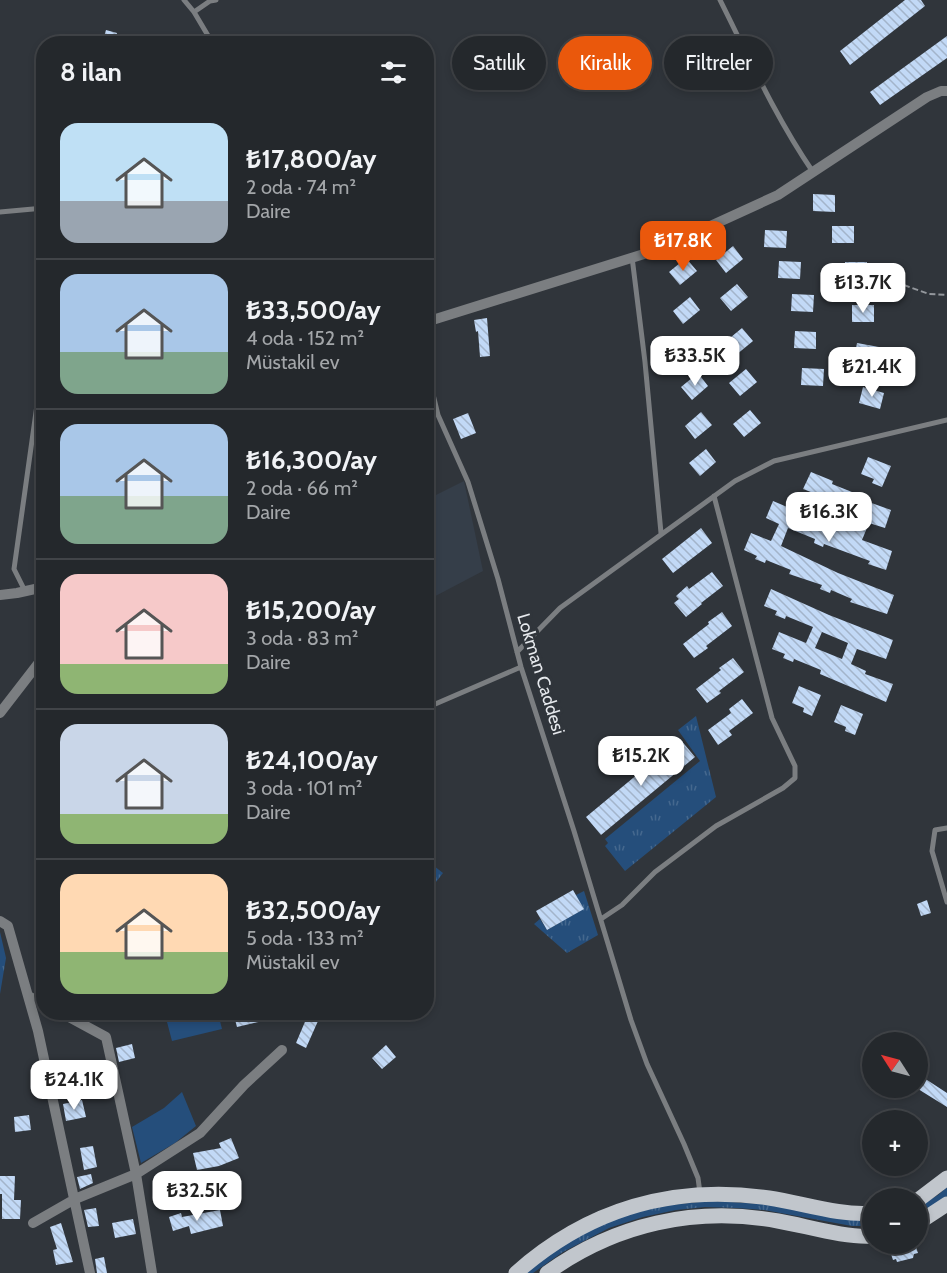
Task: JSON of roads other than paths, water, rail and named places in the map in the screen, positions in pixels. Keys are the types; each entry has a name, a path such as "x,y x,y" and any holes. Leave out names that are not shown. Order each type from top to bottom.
{"main road":[{"path":"928,1192 947,1178"},
{"path":"516,1273 534,1257 562,1238 615,1212 674,1197 700,1194 739,1195 848,1213 862,1213"},
{"path":"928,1216 947,1204"},
{"path":"547,1273 588,1247 612,1236 637,1227 686,1217 745,1216 862,1235"}],"street":[{"path":"434,319 660,249 778,195 927,97 947,91"},
{"path":"0,595 36,589"},
{"path":"0,713 36,666"},
{"path":"0,921 8,926 38,1031 90,1273"},
{"path":"28,996 36,1000"},
{"path":"75,1020 106,1037 136,1174 152,1273"},
{"path":"33,1223 75,1199 136,1174 200,1133 244,1085 282,1050"}],"lane":[{"path":"184,0 208,36"},
{"path":"194,12 210,1 216,0"},
{"path":"720,0 798,151 813,172"},
{"path":"0,212 36,209"},
{"path":"632,257 645,362 661,533"},
{"name":"Lokman Caddesi","path":"434,398 438,415 468,482 498,579 520,667 631,1020 647,1064 698,1178 700,1194"},
{"path":"25,591 14,569 36,412"},
{"path":"517,652 560,608 735,481 774,461 947,420"},
{"path":"601,919 622,905 655,872 716,826 783,788 795,778 795,766 772,718 714,496"},
{"path":"434,705 520,667"},
{"path":"947,828 935,830 932,851 947,902"}]}
